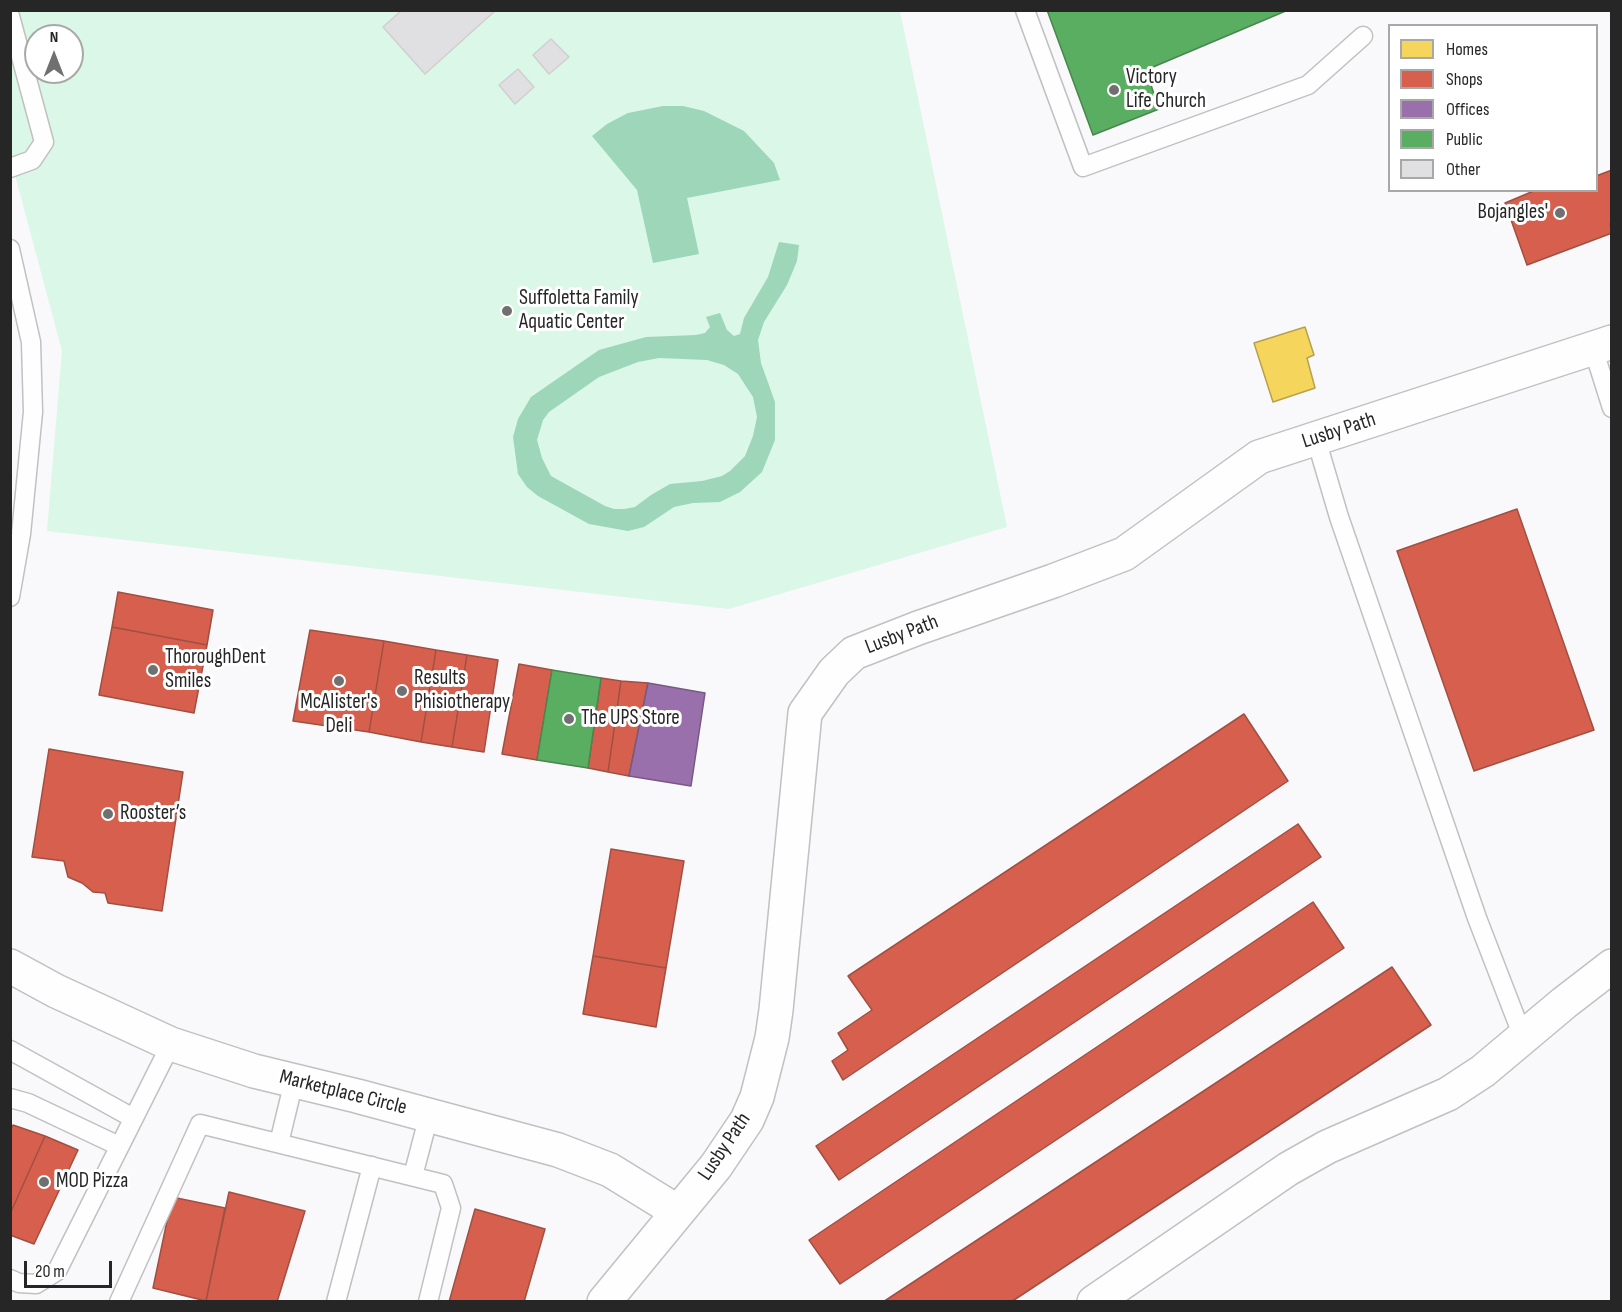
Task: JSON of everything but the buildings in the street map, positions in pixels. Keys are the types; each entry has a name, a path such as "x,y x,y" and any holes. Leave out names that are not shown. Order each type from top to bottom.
{"street":[{"name":"Lusby Path","path":"604,1302 733,1143 757,1097 777,1010 806,713 834,672 854,653 918,628 1053,582 1124,554 1259,457 1602,345"},
{"name":"Marketplace Circle","path":"10,966 56,991 171,1044 255,1071 558,1150 610,1170 678,1212"},
{"path":"1094,1302 1288,1169 1327,1147 1448,1094 1483,1071 1611,966"}],"lane":[{"path":"1025,10 1083,167 1308,85 1364,36"},
{"path":"10,16 44,142 32,160 10,168"},
{"path":"10,249 31,342 33,412 21,534 10,597"},
{"path":"1602,345 1611,408"},
{"path":"1316,439 1339,517 1477,918 1522,1037"},
{"path":"10,1279 36,1284 57,1271 171,1044"},
{"path":"10,1050 133,1118"},
{"path":"279,1143 294,1081"},
{"path":"10,1098 28,1103 119,1146"},
{"path":"413,1176 429,1115"},
{"path":"119,1302 200,1124 443,1184 451,1208 428,1302"},
{"path":"336,1302 372,1166"}],"shaded area":[{"name":"Suffoletta Family Aquatic Center","path":"10,11 900,11 1007,527 729,609 47,531 62,351 11,160"},
{"path":"663,106 683,106 704,111 744,131 774,163 780,180 687,198 699,254 653,263 637,190 592,136 607,124 628,113"},
{"path":"779,242 799,245 797,261 787,285 764,322 758,340 761,363 775,402 775,440 762,472 740,492 720,502 693,503 674,507 644,527 628,531 589,524 538,496 527,487 518,474 513,437 518,419 531,397 599,350 646,337 705,333 710,327 706,317 720,313 727,330 734,336 740,334 744,318 768,277","holes":["659,358 707,360 724,365 738,374 753,397 757,417 753,436 745,456 730,471 722,476 702,481 670,484 635,507 624,509 605,506 551,476 542,458 537,440 543,420 549,412 599,377 638,362"]}],"place":[{"name":"Victory Life Church","path":"1114,90"},
{"name":"Bojangles'","path":"1560,213"},
{"name":"Suffoletta Family Aquatic Center","path":"507,311"},
{"name":"ThoroughDent Smiles","path":"153,670"},
{"name":"McAlister's Deli","path":"339,681"},
{"name":"Results Phisiotherapy","path":"402,691"},
{"name":"The UPS Store","path":"569,719"},
{"name":"Rooster’s","path":"108,814"},
{"name":"MOD Pizza","path":"44,1182"}]}
